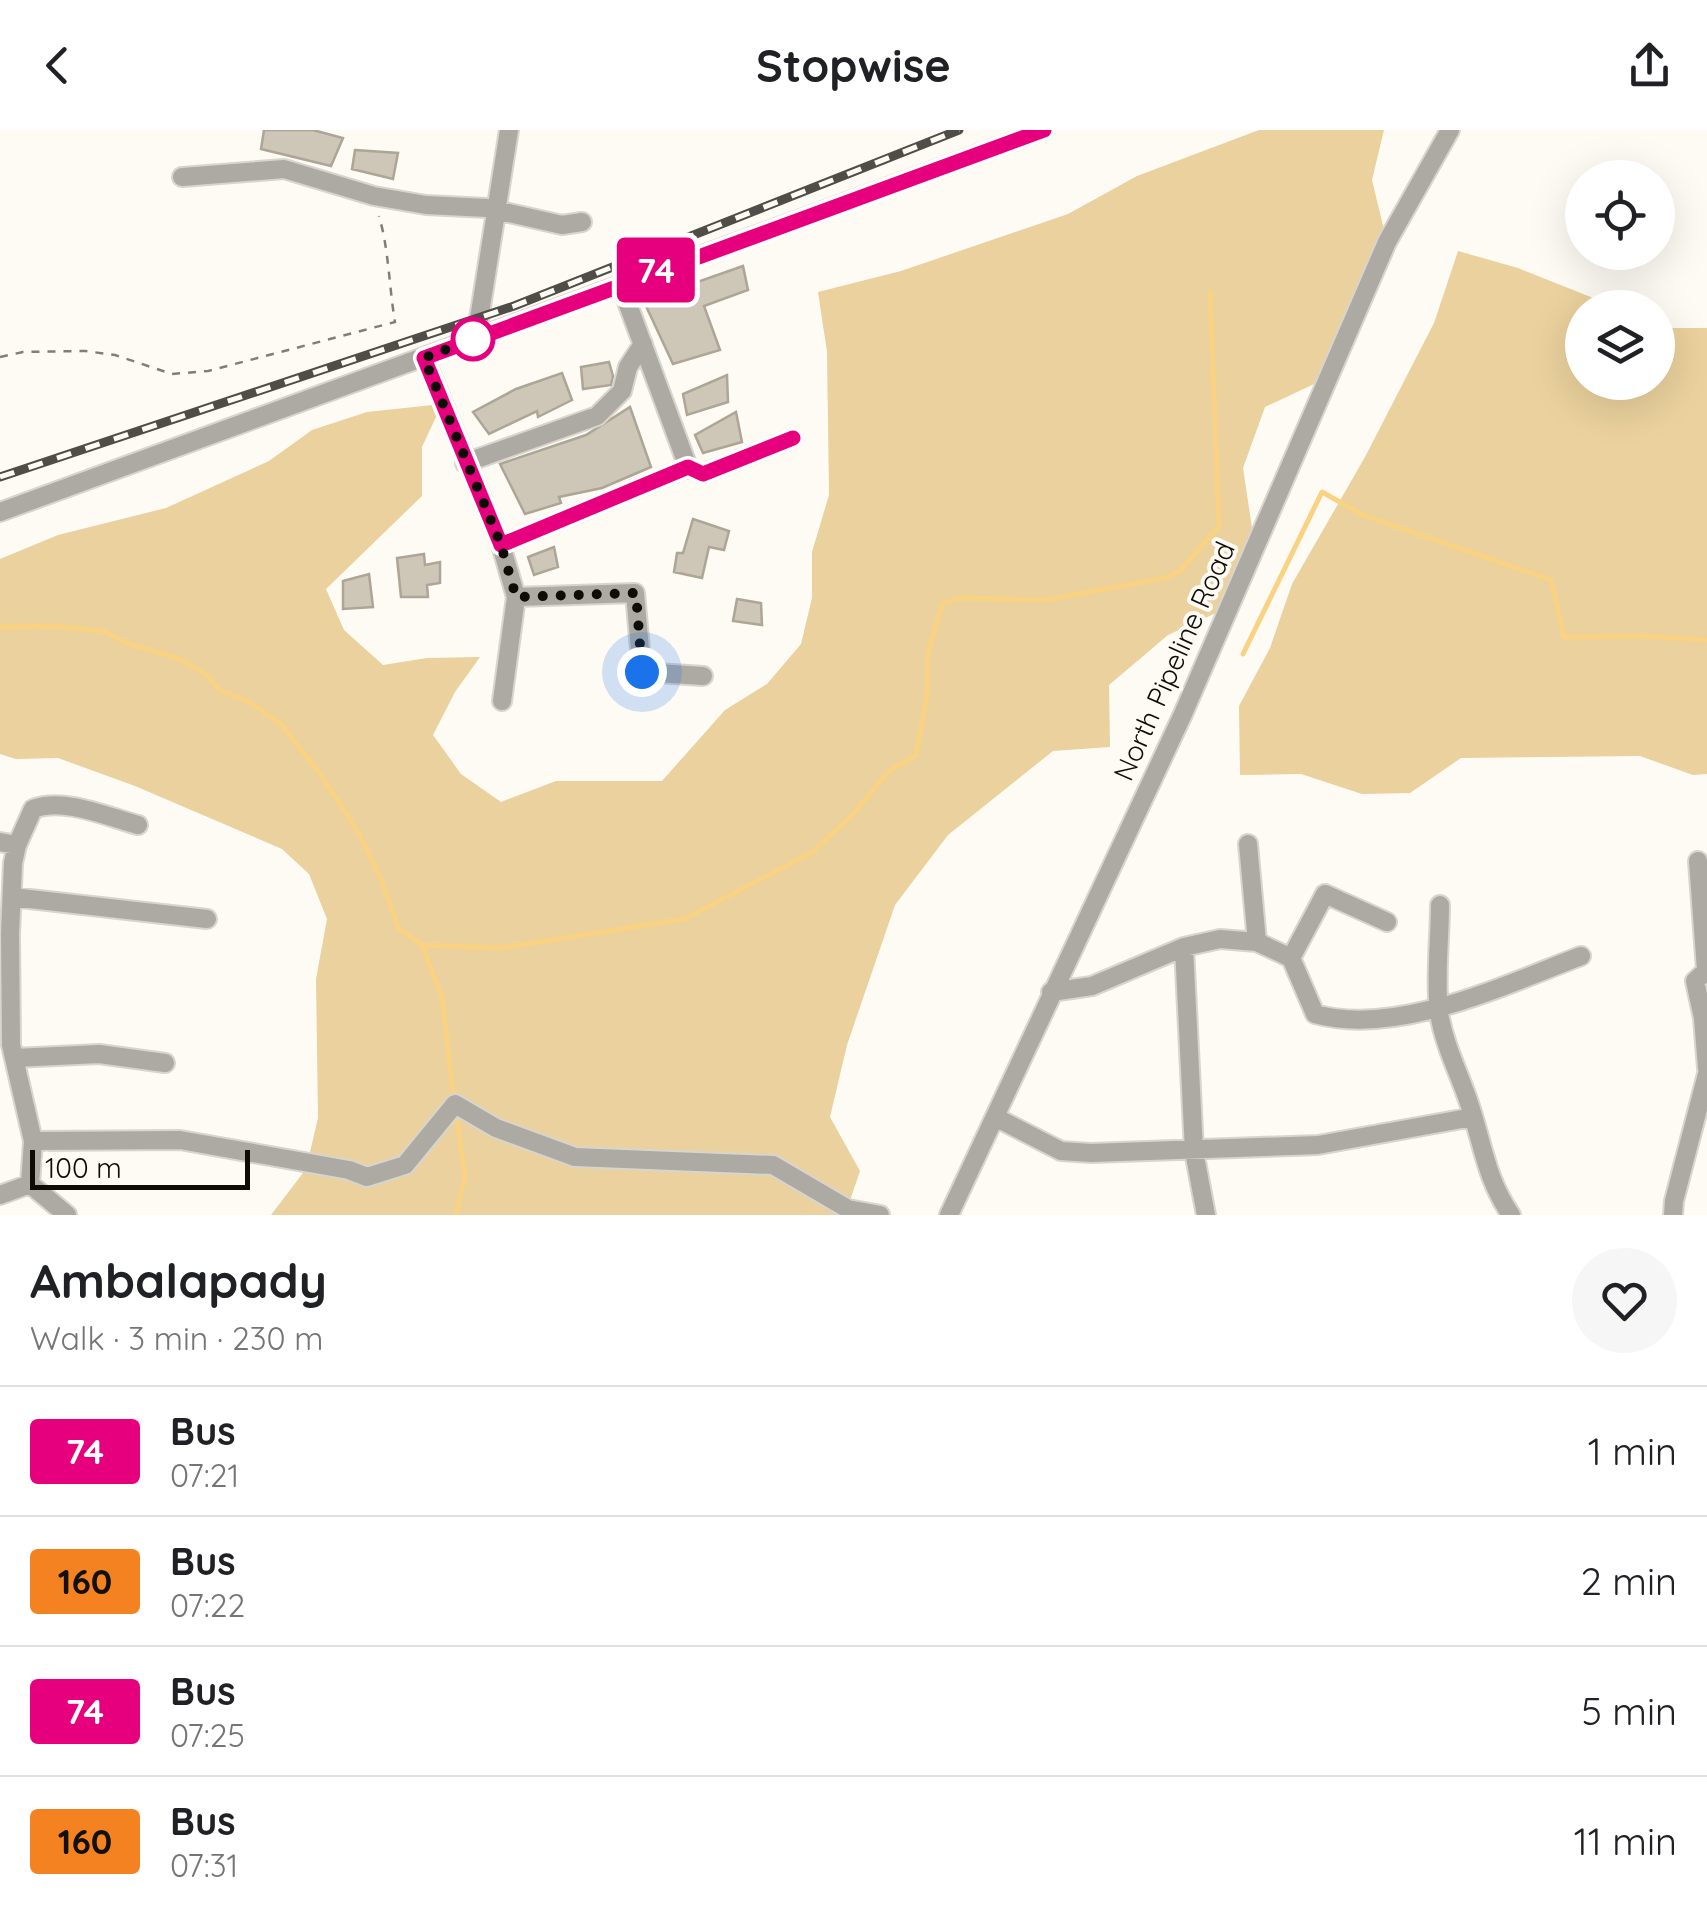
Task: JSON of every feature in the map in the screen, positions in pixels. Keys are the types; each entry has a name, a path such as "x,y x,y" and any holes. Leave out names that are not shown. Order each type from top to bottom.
{"street":[{"path":"476,338 510,130"},
{"path":"0,512 1044,130"},
{"name":"North Pipeline Road","path":"949,1215 1183,714 1387,242 1450,130"},
{"path":"182,178 284,169 374,196 498,211 562,226 582,222"},
{"path":"620,283 688,467 703,474 793,438"},
{"path":"466,463 597,416 622,391 628,366 643,344"},
{"path":"424,358 501,545 516,597 502,701"},
{"path":"501,545 688,467"},
{"path":"516,597 636,593 642,672 703,676"},
{"path":"30,1184 33,1140 14,1058 9,991 13,862 9,844 33,809 43,805 73,808 138,825"},
{"path":"1248,844 1257,942"},
{"path":"1673,1215 1703,1107 1707,1071 1703,1018 1695,981 1706,970 1698,860"},
{"path":"1291,958 1325,894 1387,922"},
{"path":"12,896 207,919"},
{"path":"1440,904 1439,1010 1446,1044 1486,1168 1512,1215"},
{"path":"1051,992 1092,986 1184,948 1220,939 1257,942 1291,958 1315,1014 1338,1020 1439,1010 1581,956"},
{"path":"1184,948 1194,1151 1206,1215"},
{"path":"14,1058 99,1054 165,1063"},
{"path":"33,1140 180,1140 349,1170 368,1178 405,1165 454,1104 496,1128 575,1157 773,1165 848,1209 880,1215"},
{"path":"995,1117 1061,1151 1194,1151 1318,1145 1472,1117"},
{"path":"0,1194 30,1184"},
{"path":"30,1184 67,1215"}],"path":[{"path":"0,357 23,352 85,351 115,355 172,374 208,371 396,322 387,278 385,237 374,196"}],"shaded area":[{"path":"1259,130 1384,130 1372,180 1387,242 1329,377 1265,407 1243,468 1255,548 1229,607 1168,635 1109,685 1110,747 1053,751 948,835 895,905 847,1045 830,1117 860,1171 845,1215 271,1215 306,1169 318,1118 316,979 327,919 309,874 282,849 135,786 58,758 16,759 0,754 0,559 58,535 166,508 269,461 312,430 367,412 442,404 422,447 422,496 326,589 344,630 383,665 427,658 480,657 455,692 433,735 461,774 501,802 556,781 662,781 725,710 767,684 801,644 812,598 812,552 829,495 827,352 818,292 901,271 1068,214 1137,176"},
{"path":"1458,251 1518,268 1573,290 1565,290 1565,400 1675,400 1675,328 1707,328 1707,774 1693,775 1640,756 1461,758 1410,793 1362,794 1301,774 1240,775 1239,706 1270,648 1292,584 1365,457 1434,323"}],"building":[{"path":"264,130 313,130 343,138 331,166 261,149"},
{"path":"355,150 398,153 393,179 352,169"},
{"path":"743,266 748,290 704,306 720,350 673,364 646,306 691,281 692,284"},
{"path":"609,362 611,385 583,389 581,367"},
{"path":"562,373 572,400 538,417 537,411 489,434 473,412 516,389"},
{"path":"727,375 728,402 687,415 683,394"},
{"path":"630,407 651,467 602,488 559,497 561,503 525,514 500,464 586,435"},
{"path":"736,412 742,442 703,453 695,435"},
{"path":"693,519 729,531 724,550 709,547 702,578 674,572 677,553 683,553"},
{"path":"554,547 558,567 534,575 528,557"},
{"path":"424,554 425,565 440,562 440,583 427,585 428,597 401,597 397,558"},
{"path":"369,574 373,607 343,609 343,581"},
{"path":"737,599 761,603 762,625 733,621"}],"waterway":[{"path":"0,627 53,626 104,631 126,643 177,658 207,675 219,690 249,702 281,724 321,775 361,837 399,929 422,945 501,948 684,919 811,853 852,815 889,771 916,755 927,695 928,653 942,604 959,598 1046,600 1165,578 1180,571 1219,526 1210,292"},
{"path":"1243,654 1322,492 1363,515 1551,580 1564,637 1707,640"},
{"path":"422,945 442,998 454,1102"},
{"path":"456,1113 465,1176 456,1215"}],"railway":[{"path":"0,477 514,306 959,130"}],"bus line":[{"name":"74","path":"793,438 703,474 688,467 501,545 424,358 1044,130"}],"route":[{"path":"473,339 476,338 424,358 501,545 516,597 636,593 642,672"}]}
